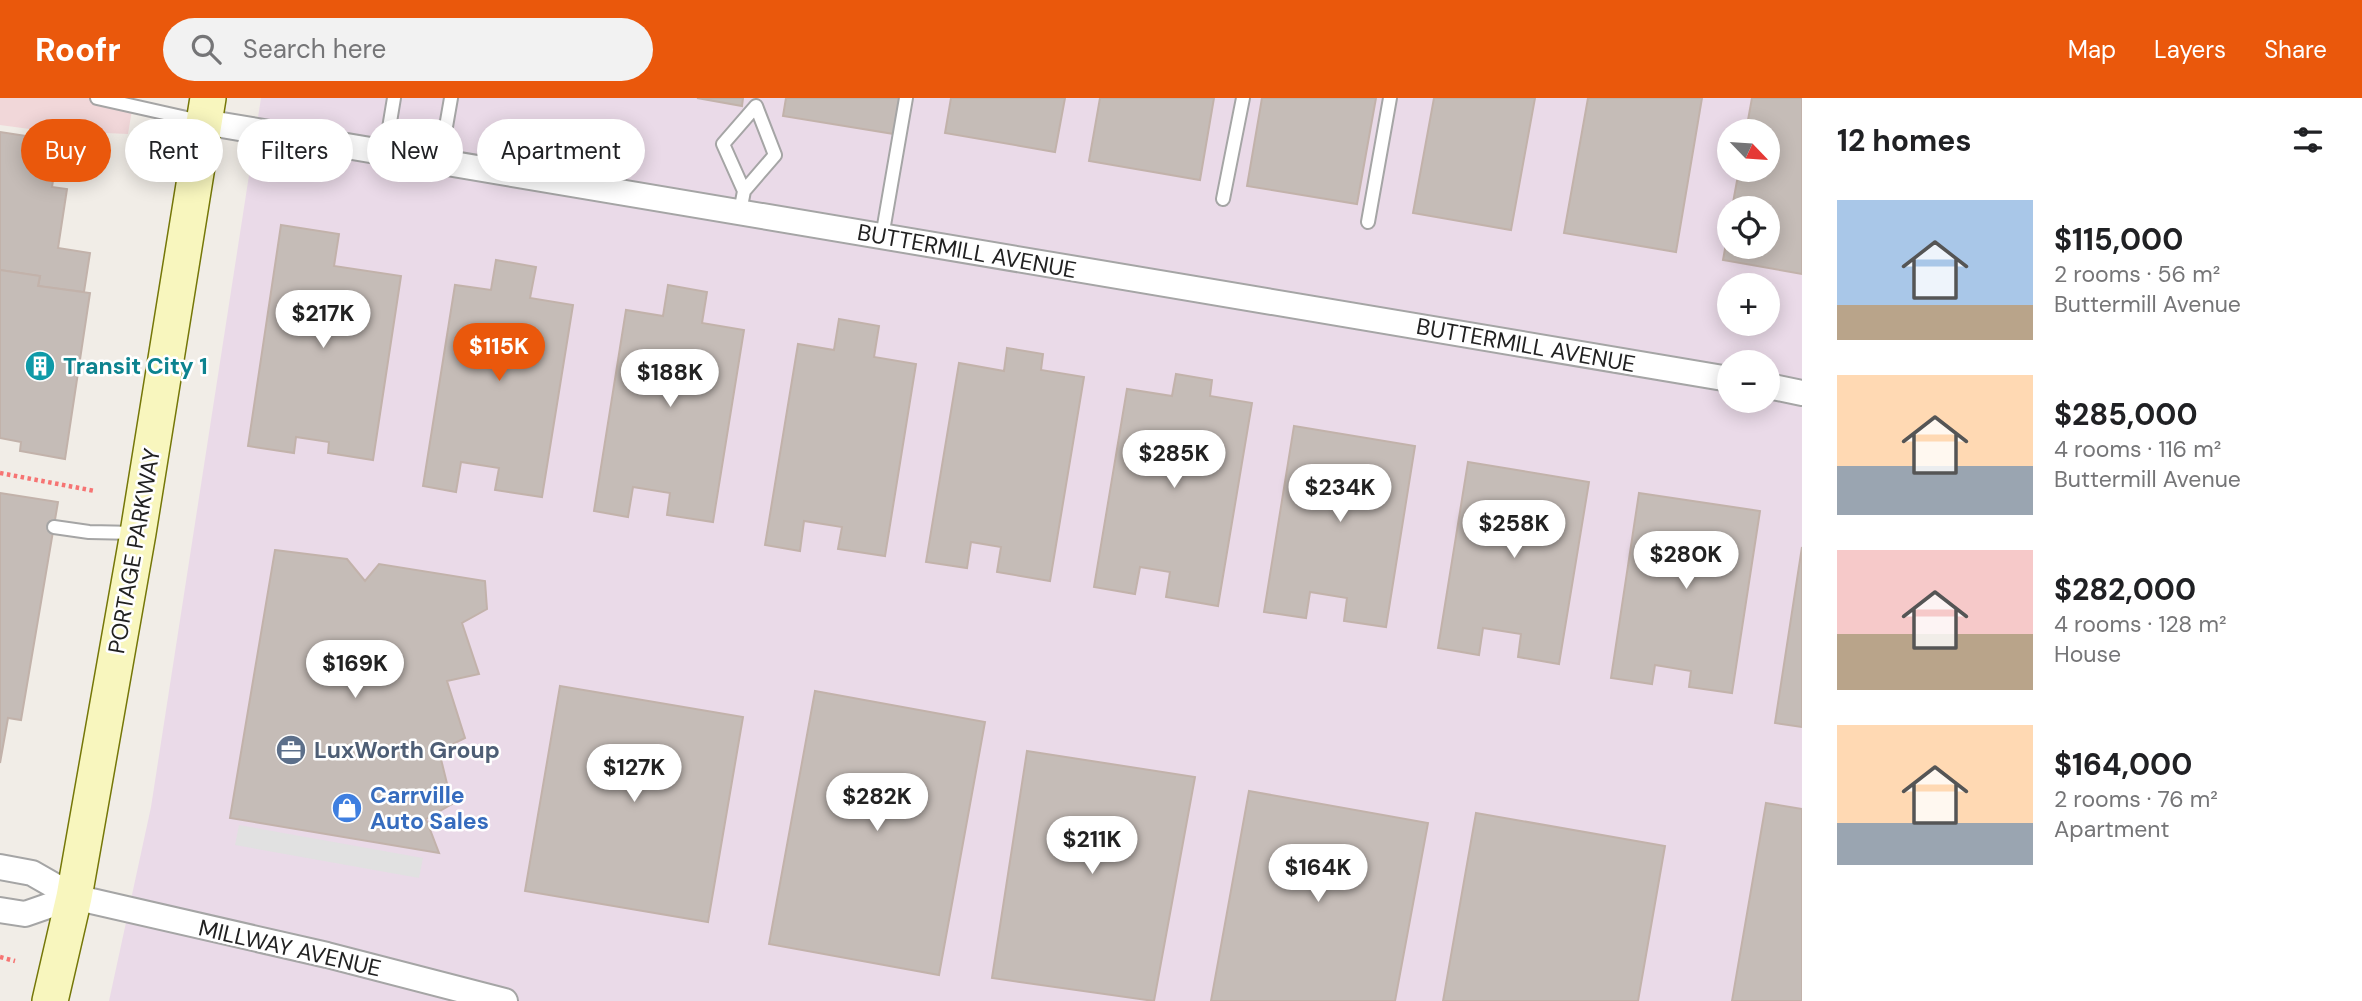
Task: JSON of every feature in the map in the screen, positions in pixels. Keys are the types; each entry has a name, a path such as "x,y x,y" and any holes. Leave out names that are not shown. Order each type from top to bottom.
{"street":[{"name":"BUTTERMILL AVENUE","path":"206,110 367,148"},
{"name":"PORTAGE PARKWAY","path":"50,1001 74,897 138,533 206,110"},
{"name":"BUTTERMILL AVENUE","path":"463,164 742,202 883,237 1717,377"},
{"path":"1780,388 1802,393"},
{"name":"MILLWAY AVENUE","path":"0,867 32,873 74,897 327,955 505,1001"},
{"path":"0,909 25,914 74,897"}],"lane":[{"path":"97,98 206,110"},
{"path":"390,119 394,98"},
{"path":"447,119 451,98"},
{"path":"883,237 906,98"},
{"path":"1223,199 1242,98"},
{"path":"1368,222 1390,98"},
{"path":"742,202 775,155 756,102"},
{"path":"742,202 723,144 756,102"},
{"path":"54,527 89,532 138,533"}],"path":[{"path":"0,474 94,491"},
{"path":"0,957 15,961"}],"shaded area":[{"path":"0,98 134,98 130,119 125,119 125,134 111,133 111,119 21,119 21,128 0,125"},
{"path":"261,98 1802,98 1802,1001 109,1001 151,807 248,182 353,182 353,119 258,119"},
{"path":"239,825 423,858 419,878 235,845"}],"building":[{"path":"697,98 743,98 742,106"},
{"path":"786,98 900,98 894,134 783,116"},
{"path":"951,98 1065,98 1055,152 945,133"},
{"path":"1100,98 1214,98 1200,180 1089,161"},
{"path":"1262,98 1376,98 1357,204 1247,186"},
{"path":"1434,98 1535,98 1511,230 1413,213"},
{"path":"1588,98 1702,98 1676,252 1564,233"},
{"path":"1752,98 1802,98 1802,274 1723,260 1780,259 1780,196 1734,196 1737,182 1780,182 1780,119 1748,119"},
{"path":"0,132 21,135 21,182 53,182 52,187 67,189 58,248 90,253 84,292 38,286 40,276 0,270"},
{"path":"281,225 339,234 334,266 401,276 373,460 328,453 329,442 296,437 294,453 248,446"},
{"path":"496,260 536,267 530,298 573,305 542,497 495,490 499,468 461,462 456,492 423,486 455,285 491,290"},
{"name":"Transit City 1","path":"0,270 40,276 38,286 90,293 65,459 20,451 21,442 0,438"},
{"path":"668,285 707,292 702,323 744,330 713,522 667,515 670,493 633,487 628,517 594,511 626,310 663,316"},
{"path":"839,319 879,326 874,357 916,364 885,556 838,549 842,527 804,521 800,551 765,545 798,344 834,350"},
{"path":"1007,348 1043,354 1041,370 1084,377 1050,581 997,572 1001,547 971,542 967,568 926,562 959,363 1004,371"},
{"path":"1176,374 1212,380 1210,396 1252,403 1218,606 1166,597 1170,572 1140,567 1135,594 1094,587 1127,389 1172,396"},
{"path":"1294,426 1415,446 1386,627 1344,621 1347,598 1310,592 1306,618 1264,612"},
{"path":"1468,462 1589,482 1559,664 1518,657 1521,634 1483,628 1479,655 1438,648"},
{"path":"0,493 58,502 21,720 8,718 0,763"},
{"path":"1639,493 1760,511 1732,693 1689,687 1691,671 1655,665 1652,684 1611,678"},
{"path":"1802,547 1802,727 1775,723"},
{"path":"275,550 347,559 365,581 379,564 485,581 487,609 462,623 479,674 447,681 465,738 439,751 452,804 426,819 439,853 230,818"},
{"path":"560,686 743,717 708,922 525,891"},
{"path":"815,691 985,722 939,975 769,944"},
{"path":"1027,751 1195,777 1154,1001 992,978"},
{"path":"1249,791 1428,823 1395,1001 1211,1001"},
{"path":"1766,803 1802,809 1802,1001 1732,1001"},
{"path":"1476,813 1665,846 1638,1001 1443,1001"}],"place":[{"name":"Transit City 1","path":"40,366"},
{"name":"LuxWorth Group","path":"291,750"},
{"name":"Carrville Auto Sales","path":"347,808"}]}
